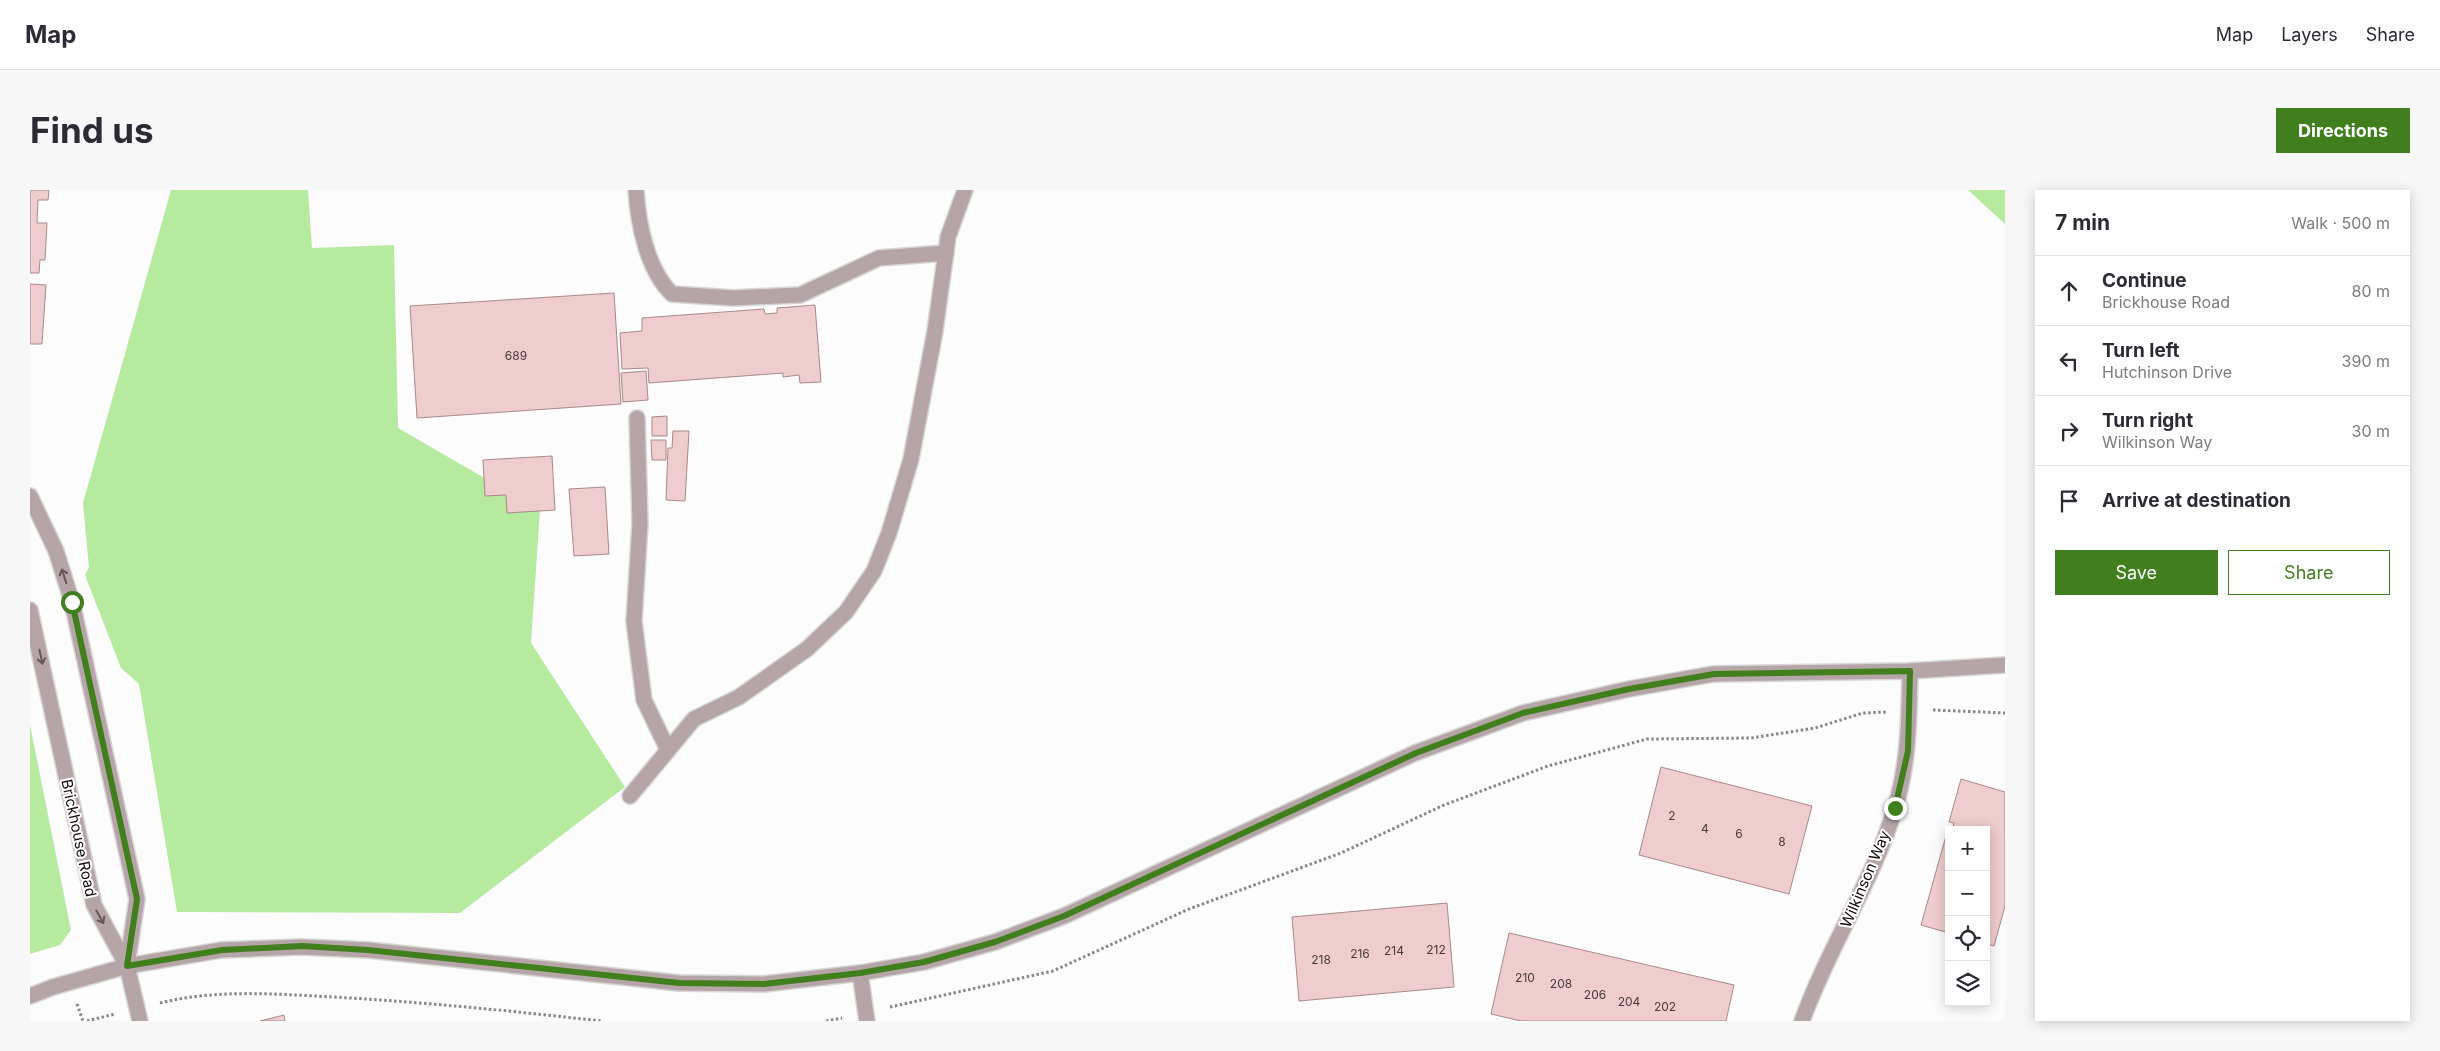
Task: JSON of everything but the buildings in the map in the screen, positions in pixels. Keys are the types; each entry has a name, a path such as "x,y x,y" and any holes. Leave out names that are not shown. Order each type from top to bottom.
{"street":[{"path":"636,190 637,210 649,254 661,284 672,294 733,298 800,295 879,258 946,253"},
{"path":"630,796 694,719 739,697 807,649 846,612 874,571 889,533 911,458 933,340 948,237 965,190"},
{"path":"637,418 640,523 634,621 644,700 668,750"},
{"path":"30,496 56,551 72,602 137,899 127,966 138,1015"},
{"name":"Brickhouse Road","path":"30,610 94,905 127,966"},
{"path":"30,996 53,987 127,966 222,950 302,946 368,950 679,983 764,984 860,973 924,962 995,942 1064,916 1416,753 1523,713 1629,689 1714,674 1910,671 2005,665"},
{"name":"Wilkinson Way","path":"1802,1021 1865,886 1895,808 1908,751 1910,671"},
{"path":"860,973 866,1017"}],"path":[{"path":"826,1021 866,1017 1053,971 1189,909 1341,853 1444,806 1548,766 1647,739 1751,738 1815,728 1862,713 1909,711 2005,713"},
{"path":"86,1021 138,1015 186,997 267,994 389,1000 601,1021"}],"green space":[{"path":"171,190 308,190 312,248 394,245 398,428 540,510 531,643 625,787 460,913 177,912 139,684 121,668 85,575 89,567 83,503"},
{"path":"1968,190 2005,190 2005,224"},
{"path":"30,725 71,930 60,945 30,954"}],"route":[{"path":"72,602 137,899 127,966 222,950 302,946 368,950 679,983 764,984 860,973 924,962 995,942 1064,916 1416,753 1523,713 1629,689 1714,674 1910,671 1908,751 1895,808"}]}
